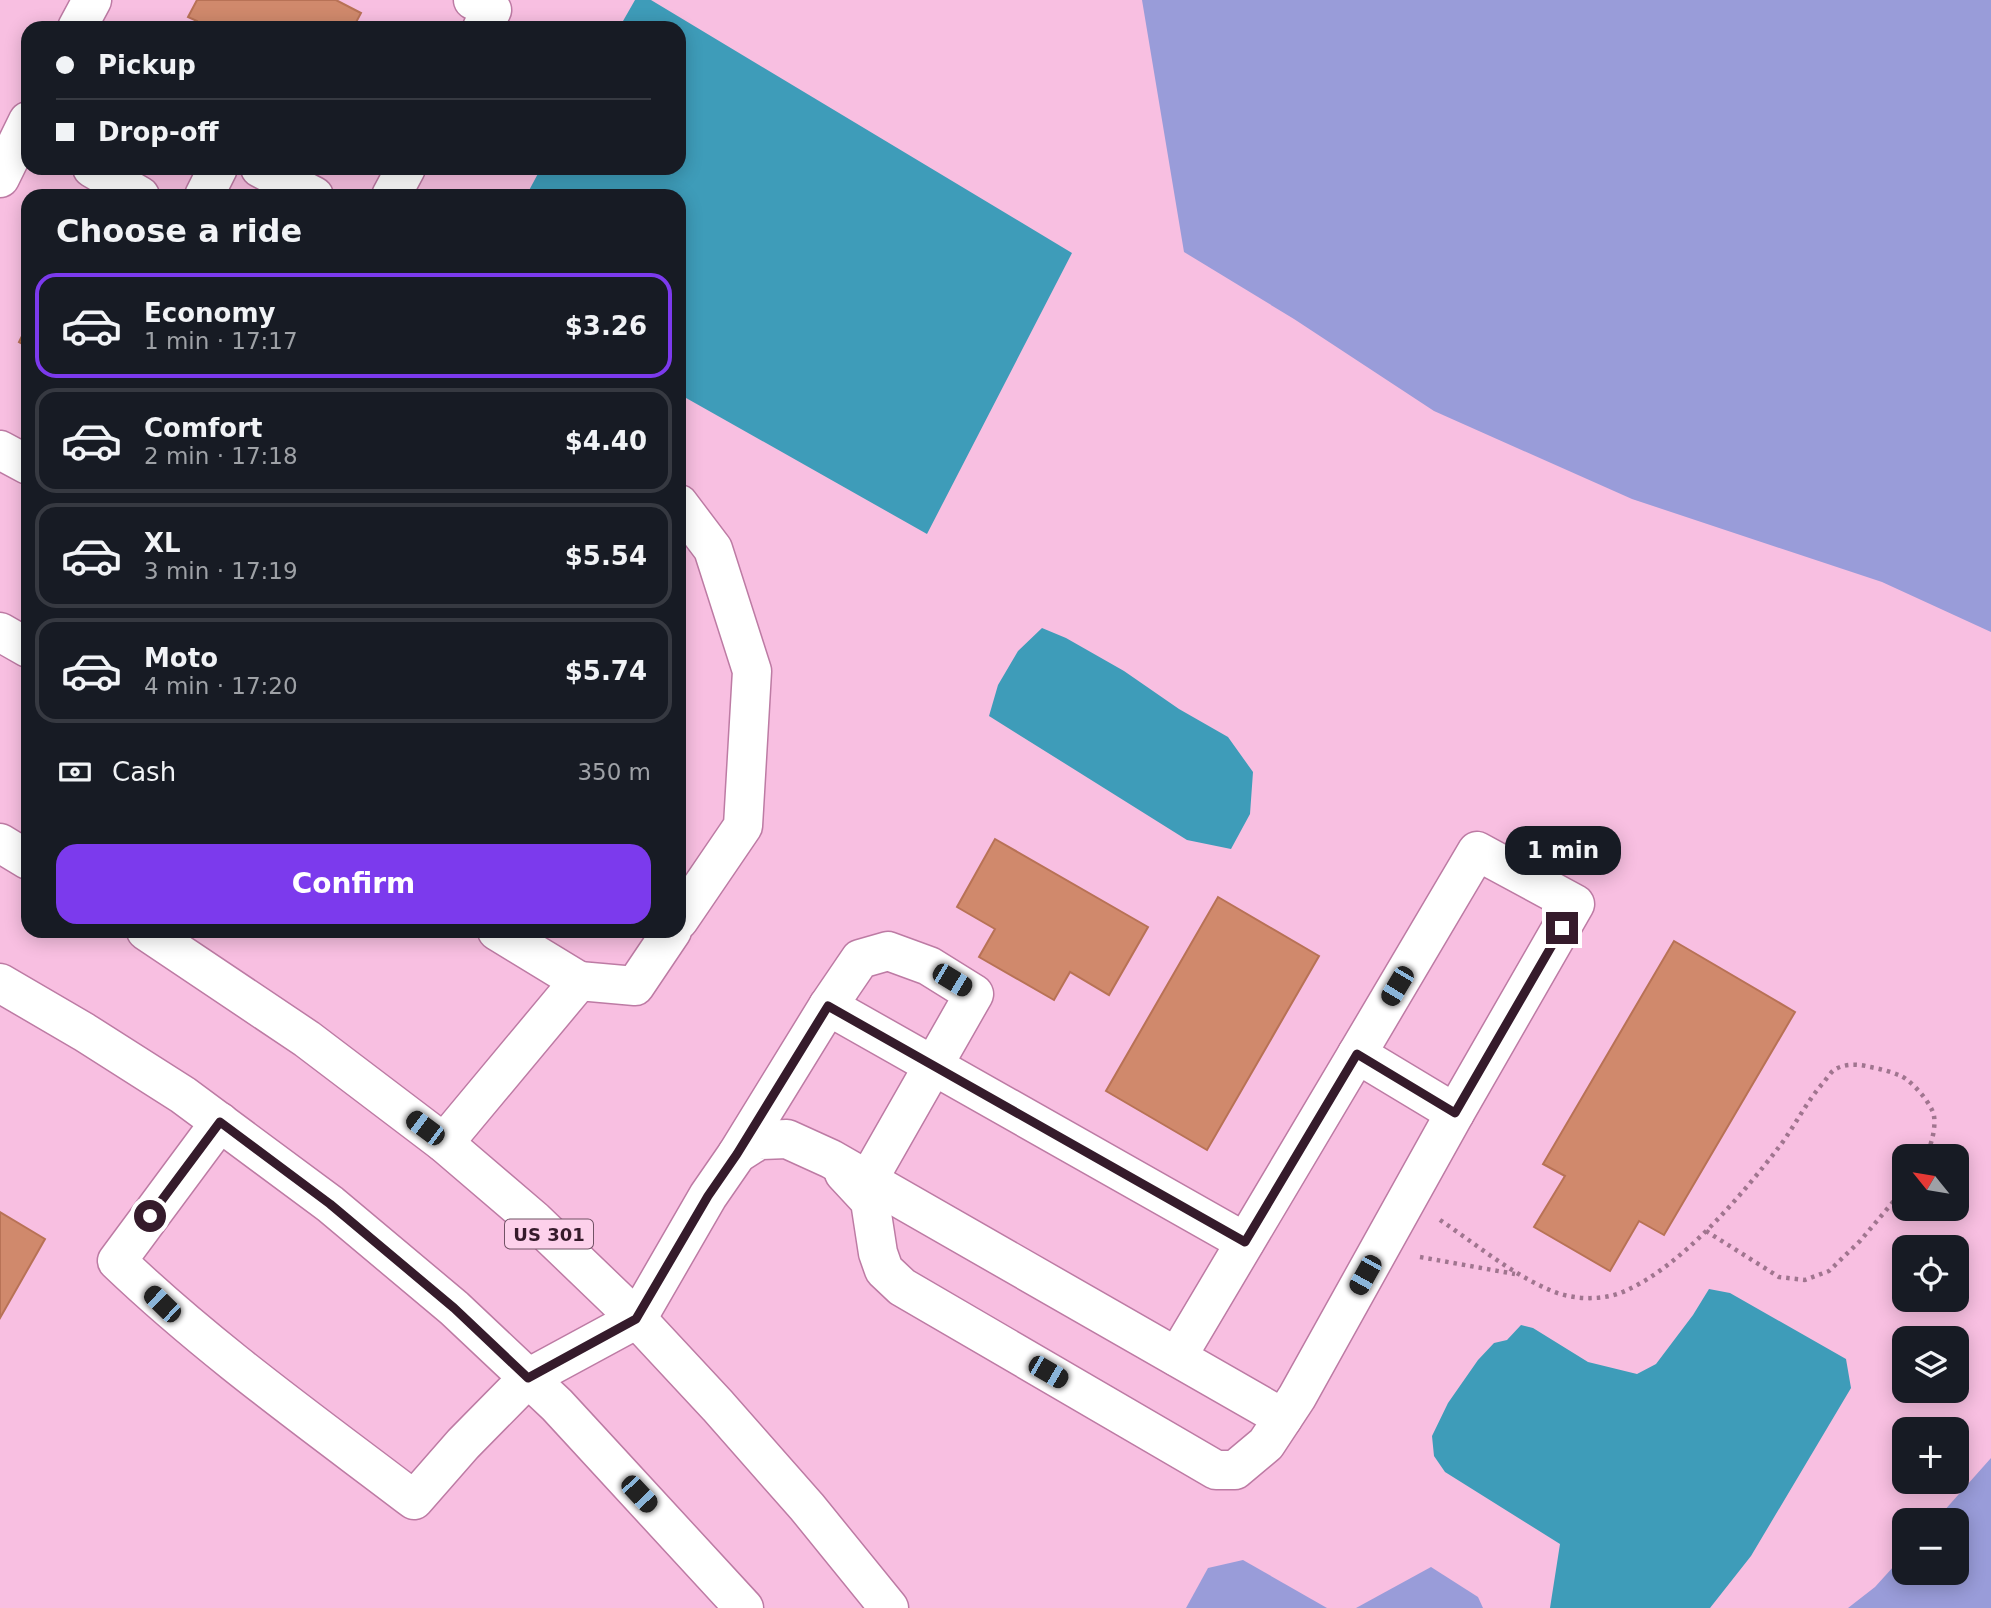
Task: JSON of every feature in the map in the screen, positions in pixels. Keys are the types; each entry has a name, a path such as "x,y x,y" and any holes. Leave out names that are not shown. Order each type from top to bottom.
{"main road":[{"path":"81,21 92,0"},
{"path":"0,178 20,124"},
{"path":"104,175 128,189"},
{"path":"274,175 300,189"},
{"path":"0,450 21,461"},
{"path":"686,513 713,549 751,671 743,826 686,910"},
{"path":"0,632 21,644"},
{"path":"0,843 21,856"},
{"path":"831,1159 870,1201 878,1253 884,1270 902,1287 1216,1470 1235,1470 1266,1444 1297,1397 1575,904 1477,851 1177,1357"},
{"name":"US 301","path":"167,938 307,1039 444,1143 534,1220 636,1319 718,1406 807,1507 889,1608"},
{"path":"509,938 579,981 635,986 667,938"},
{"path":"220,1122 117,1261 162,1304 414,1500 463,1444 528,1378 636,1319 708,1196 860,959 888,951 929,967 974,994 868,1180"},
{"path":"444,1143 579,981"},
{"path":"0,983 183,1094 340,1212 454,1308 565,1414 744,1608"},
{"path":"828,1006 1245,1242"},
{"path":"1357,1054 1455,1113"},
{"path":"737,1154 759,1140 786,1139 831,1159 1283,1418"}],"path":[{"path":"1408,1197 1519,1274 1553,1291 1573,1297 1603,1297 1624,1292 1651,1277 1706,1231 1780,1146 1814,1093 1834,1070 1856,1064 1903,1077 1920,1091 1934,1115 1931,1144"},
{"path":"1706,1231 1779,1277 1805,1280 1829,1270 1845,1256 1892,1203"},
{"path":"1379,1250 1519,1274"}],"shaded area":[{"path":"635,0 651,0 686,21 623,21"},
{"path":"1142,0 1991,0 1991,632 1882,582 1632,499 1434,411 1294,319 1184,252"},
{"path":"686,21 1072,253 927,534 686,398 686,189 530,189 537,175 686,175"},
{"path":"1042,628 1066,638 1124,671 1179,709 1228,737 1253,772 1250,814 1231,849 1187,840 989,716 998,685 1018,651"},
{"path":"1709,1289 1730,1293 1846,1359 1851,1388 1751,1556 1710,1608 1550,1608 1560,1544 1445,1472 1434,1456 1432,1436 1448,1403 1478,1360 1494,1343 1507,1340 1521,1325 1533,1328 1588,1362 1637,1374 1656,1364"},
{"path":"1991,1458 1991,1608 1848,1608 1875,1587 1892,1568 1892,1585 1969,1585 1969,1508 1947,1508 1959,1494 1969,1494 1969,1483"},
{"path":"1243,1560 1327,1608 1186,1608 1208,1568"},
{"path":"1431,1567 1478,1597 1483,1608 1356,1608"}],"building":[{"path":"197,0 336,0 361,13 357,21 197,21 188,17"},
{"path":"995,839 1148,927 1109,995 1070,972 1054,1000 979,957 995,929 957,907"},
{"path":"1218,897 1319,956 1207,1150 1106,1091"},
{"path":"1674,941 1795,1012 1664,1235 1639,1221 1610,1271 1534,1227 1565,1176 1543,1164"},
{"path":"0,1212 45,1239 0,1318"}],"route":[{"path":"150,1216 220,1122 330,1204 454,1308 528,1378 636,1319 708,1196 828,1006 1245,1242 1357,1054 1455,1113 1562,928"}]}
